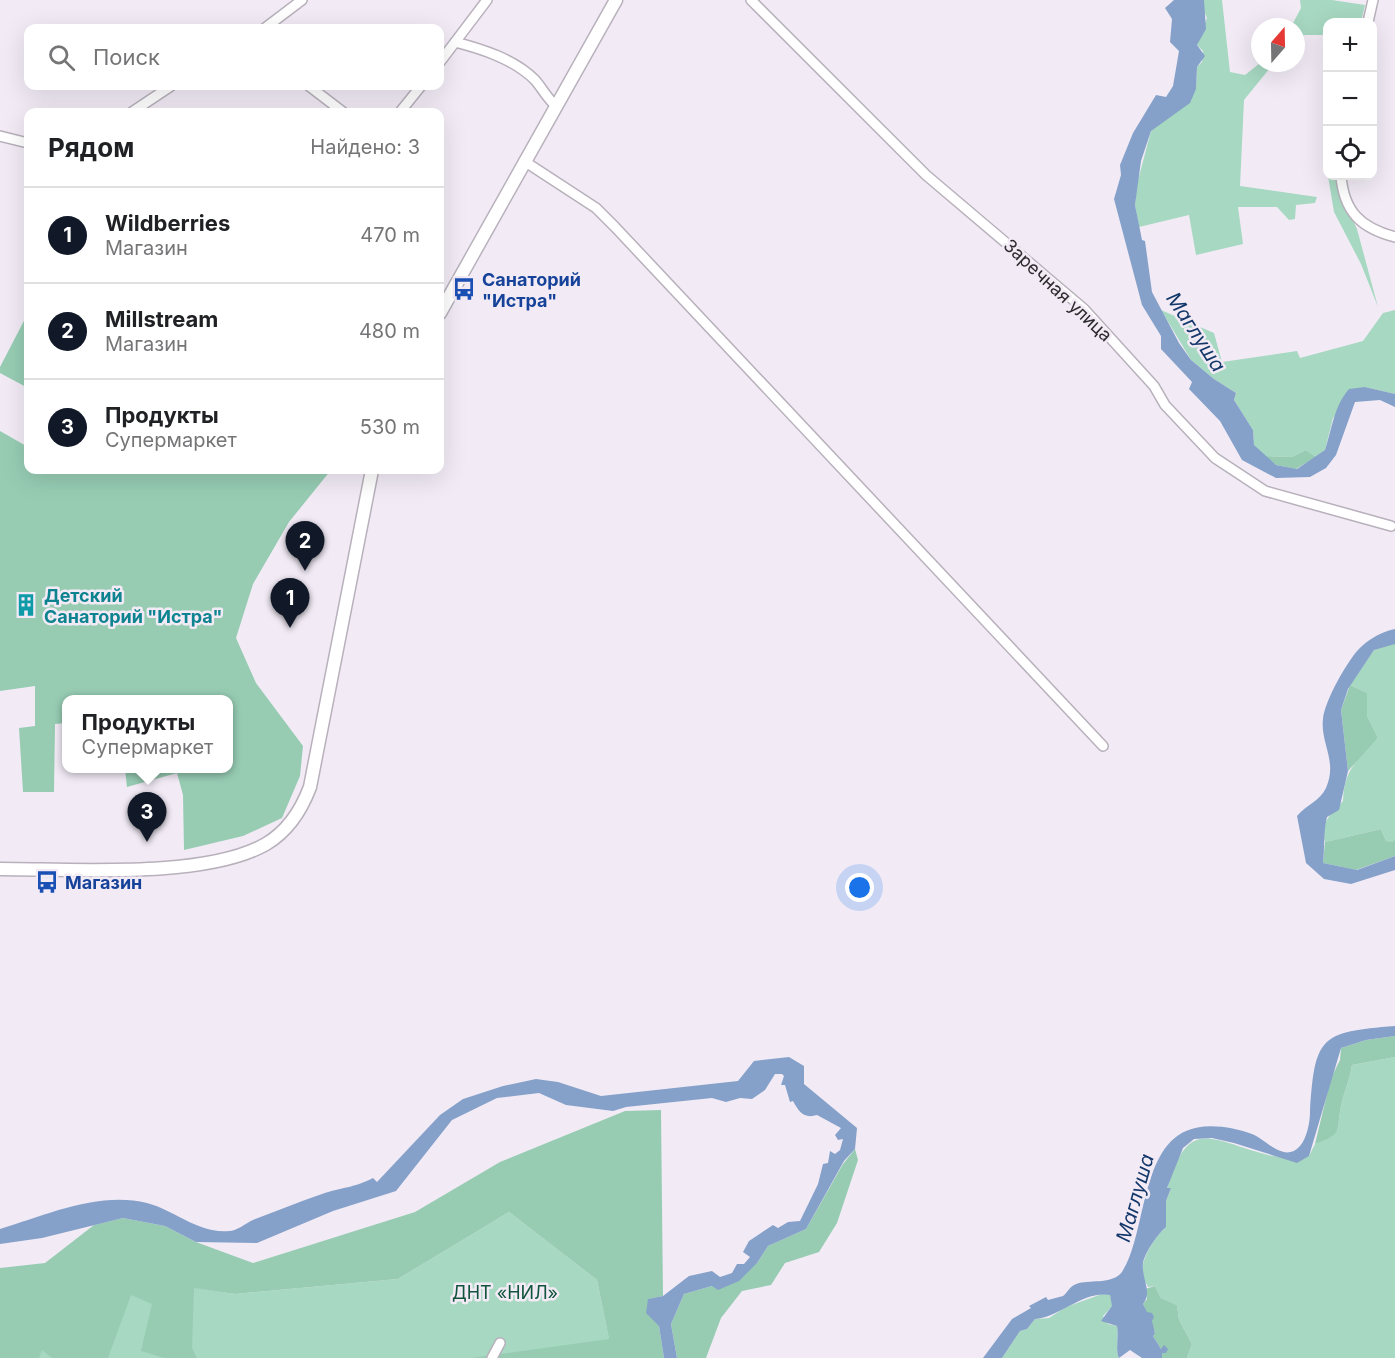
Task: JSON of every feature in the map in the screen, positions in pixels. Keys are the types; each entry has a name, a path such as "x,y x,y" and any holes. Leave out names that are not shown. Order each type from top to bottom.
{"main road":[{"path":"444,306 616,0"},
{"path":"0,869 167,868 246,853 266,844 284,830 304,804 310,787 371,474"}],"street":[{"path":"270,24 302,0"},
{"path":"444,57 487,0"},
{"name":"Заречная улица","path":"752,0 926,175 1084,309 1154,386 1165,405 1215,458 1265,491 1391,526"},
{"path":"1369,18 1373,0"},
{"path":"455,42 481,49 509,62 534,80 555,105"},
{"path":"138,108 165,90"},
{"path":"314,90 338,108"},
{"path":"403,108 418,90"},
{"path":"0,136 24,142"},
{"path":"524,161 596,208 615,227 1103,746"},
{"path":"1341,180 1342,188 1352,213 1372,231 1395,237"},
{"path":"492,1358 500,1343"}],"green space":[{"path":"1204,0 1222,0 1230,72 1245,75 1251,70 1267,72 1244,100 1240,186 1317,197 1315,203 1296,205 1295,219 1289,220 1277,207 1238,207 1243,244 1196,255 1189,215 1139,227 1135,205 1137,184 1151,131 1196,89 1197,67 1202,62 1203,51 1197,45 1207,18 1203,9"},
{"path":"1300,0 1332,0 1365,5 1362,18 1323,18 1323,35 1305,35 1305,18 1296,18 1301,8"},
{"path":"1329,180 1338,180 1338,188 1357,229 1378,307 1361,264 1334,212"},
{"path":"1161,310 1214,333 1222,362 1297,351 1300,358 1363,341 1383,313 1395,310 1395,394 1365,387 1333,418 1325,450 1316,457 1306,450 1292,457 1263,456 1254,445 1253,430 1234,400 1236,393 1191,360"},
{"path":"24,321 24,386 0,373 0,367"},
{"path":"0,431 24,445 24,474 328,474 289,522 253,584 236,638 256,683 303,746 300,776 282,818 243,836 184,850 183,795 177,773 233,773 233,695 62,695 62,723 55,724 54,792 23,792 19,728 35,726 35,686 0,691"},
{"path":"1306,450 1316,457 1296,469 1276,465 1263,456 1292,457"},
{"path":"1395,644 1395,839 1393,843 1386,841 1381,829 1325,842 1325,824 1330,814 1343,801 1349,773 1378,738 1367,716 1367,693 1350,685 1374,650"},
{"path":"1350,685 1367,693 1367,716 1378,738 1348,771 1341,710"},
{"path":"125,773 177,773 127,787"},
{"path":"1381,829 1386,841 1393,842 1395,839 1395,856 1356,870 1323,863 1325,842"},
{"path":"1395,1036 1395,1057 1352,1065 1337,1131 1331,1137 1315,1144 1331,1078 1340,1060 1341,1048 1366,1040"},
{"path":"1395,1057 1395,1358 1187,1358 1192,1344 1179,1320 1177,1305 1161,1298 1155,1286 1148,1287 1142,1272 1148,1250 1166,1227 1166,1201 1171,1188 1167,1189 1183,1150 1193,1142 1204,1139 1216,1140 1273,1156 1309,1156 1315,1144 1331,1137 1337,1130 1352,1065"},
{"path":"661,1110 663,1296 649,1299 659,1326 664,1358 472,1358 609,1339 597,1280 509,1212 398,1279 235,1294 194,1288 192,1348 197,1358 164,1358 141,1351 152,1304 131,1295 108,1358 52,1358 42,1350 39,1358 0,1358 0,1268 45,1263 94,1225 123,1218 165,1226 196,1242 253,1263 415,1212 500,1162 625,1111"},
{"path":"855,1149 858,1160 837,1223 819,1252 785,1263 771,1285 742,1291 721,1318 706,1358 677,1358 671,1324 684,1294 712,1286 757,1263 768,1246 806,1229 843,1164"},
{"name":"ДНТ «НИЛ»","path":"509,1212 597,1280 613,1358 0,1358 98,1272 235,1294 398,1279"},
{"path":"1155,1286 1161,1298 1177,1305 1179,1320 1192,1344 1187,1358 1162,1358 1161,1349 1153,1336 1155,1332 1143,1304 1147,1299 1145,1289"},
{"path":"1102,1294 1110,1295 1113,1306 1103,1316 1108,1324 1117,1326 1119,1358 1002,1358 1020,1331 1027,1329 1035,1319 1049,1318 1066,1307"}],"water":[{"path":"1174,0 1204,0 1206,29 1197,45 1205,56 1197,67 1196,89 1190,103 1151,131 1141,161 1135,205 1142,240 1145,241 1152,292 1179,343 1191,360 1236,393 1234,400 1253,430 1254,445 1276,465 1297,469 1325,450 1337,410 1349,389 1365,387 1395,394 1395,407 1380,400 1355,402 1336,455 1326,468 1310,477 1276,478 1242,460 1220,421 1189,389 1192,382 1161,349 1161,336 1142,305 1114,199 1121,175 1120,165 1133,133 1156,95 1166,97 1173,86 1179,51 1170,42 1172,19 1165,8"},
{"path":"1395,629 1395,644 1374,650 1348,689 1341,710 1348,771 1339,810 1327,817 1323,863 1357,870 1395,856 1395,870 1351,884 1324,879 1306,863 1297,816 1320,796 1329,778 1330,761 1323,728 1324,711 1338,680 1362,646 1386,631"},
{"path":"1395,1026 1395,1036 1366,1040 1341,1048 1309,1156 1297,1163 1212,1138 1194,1139 1183,1148 1167,1188 1171,1188 1166,1201 1166,1227 1152,1244 1143,1263 1147,1295 1143,1304 1147,1312 1152,1313 1154,1317 1152,1321 1155,1333 1153,1336 1161,1349 1164,1345 1168,1349 1166,1353 1162,1353 1162,1358 1142,1358 1130,1350 1119,1358 1117,1326 1101,1321 1112,1306 1110,1295 1100,1295 1091,1296 1054,1314 1035,1319 1027,1329 1020,1331 1002,1358 983,1358 1012,1319 1031,1308 1029,1306 1046,1297 1048,1300 1063,1296 1076,1284 1108,1280 1122,1272 1136,1238 1152,1175 1160,1156 1171,1141 1193,1128 1219,1126 1252,1134 1281,1151 1294,1151 1305,1139 1308,1130 1315,1067 1319,1053 1326,1043 1336,1036 1351,1031"},
{"path":"789,1057 804,1066 804,1084 857,1128 855,1149 844,1161 806,1229 768,1246 757,1263 739,1281 718,1290 712,1286 684,1294 671,1324 677,1358 664,1358 659,1326 646,1313 648,1299 663,1296 689,1276 712,1271 720,1277 732,1273 737,1264 744,1264 750,1257 743,1252 749,1241 773,1225 778,1228 788,1222 800,1221 818,1184 823,1164 828,1163 830,1151 835,1154 840,1150 843,1139 838,1140 835,1135 841,1128 817,1115 805,1115 793,1101 790,1102 785,1085 781,1085 784,1076 782,1074 775,1074 765,1090 752,1099 740,1098 726,1102 712,1098 626,1107 613,1111 566,1105 539,1093 497,1098 452,1120 396,1191 333,1211 257,1243 196,1242 165,1226 123,1218 42,1238 0,1244 0,1229 54,1211 110,1200 147,1203 207,1229 232,1231 253,1220 322,1194 360,1184 373,1178 377,1182 440,1115 463,1099 503,1086 536,1079 558,1082 601,1096 738,1081 754,1061"}],"place":[{"name":"Санаторий \"Истра\"","path":"464,289"},
{"name":"Millstream","path":"305,571"},
{"name":"Детский Санаторий \"Истра\"","path":"26,605"},
{"name":"Wildberries","path":"290,628"},
{"name":"Продукты","path":"147,842"},
{"name":"Магазин","path":"47,882"}],"water label":[{"name":"Маглуша","path":"1196,332"},
{"name":"Маглуша","path":"1135,1198"}]}
